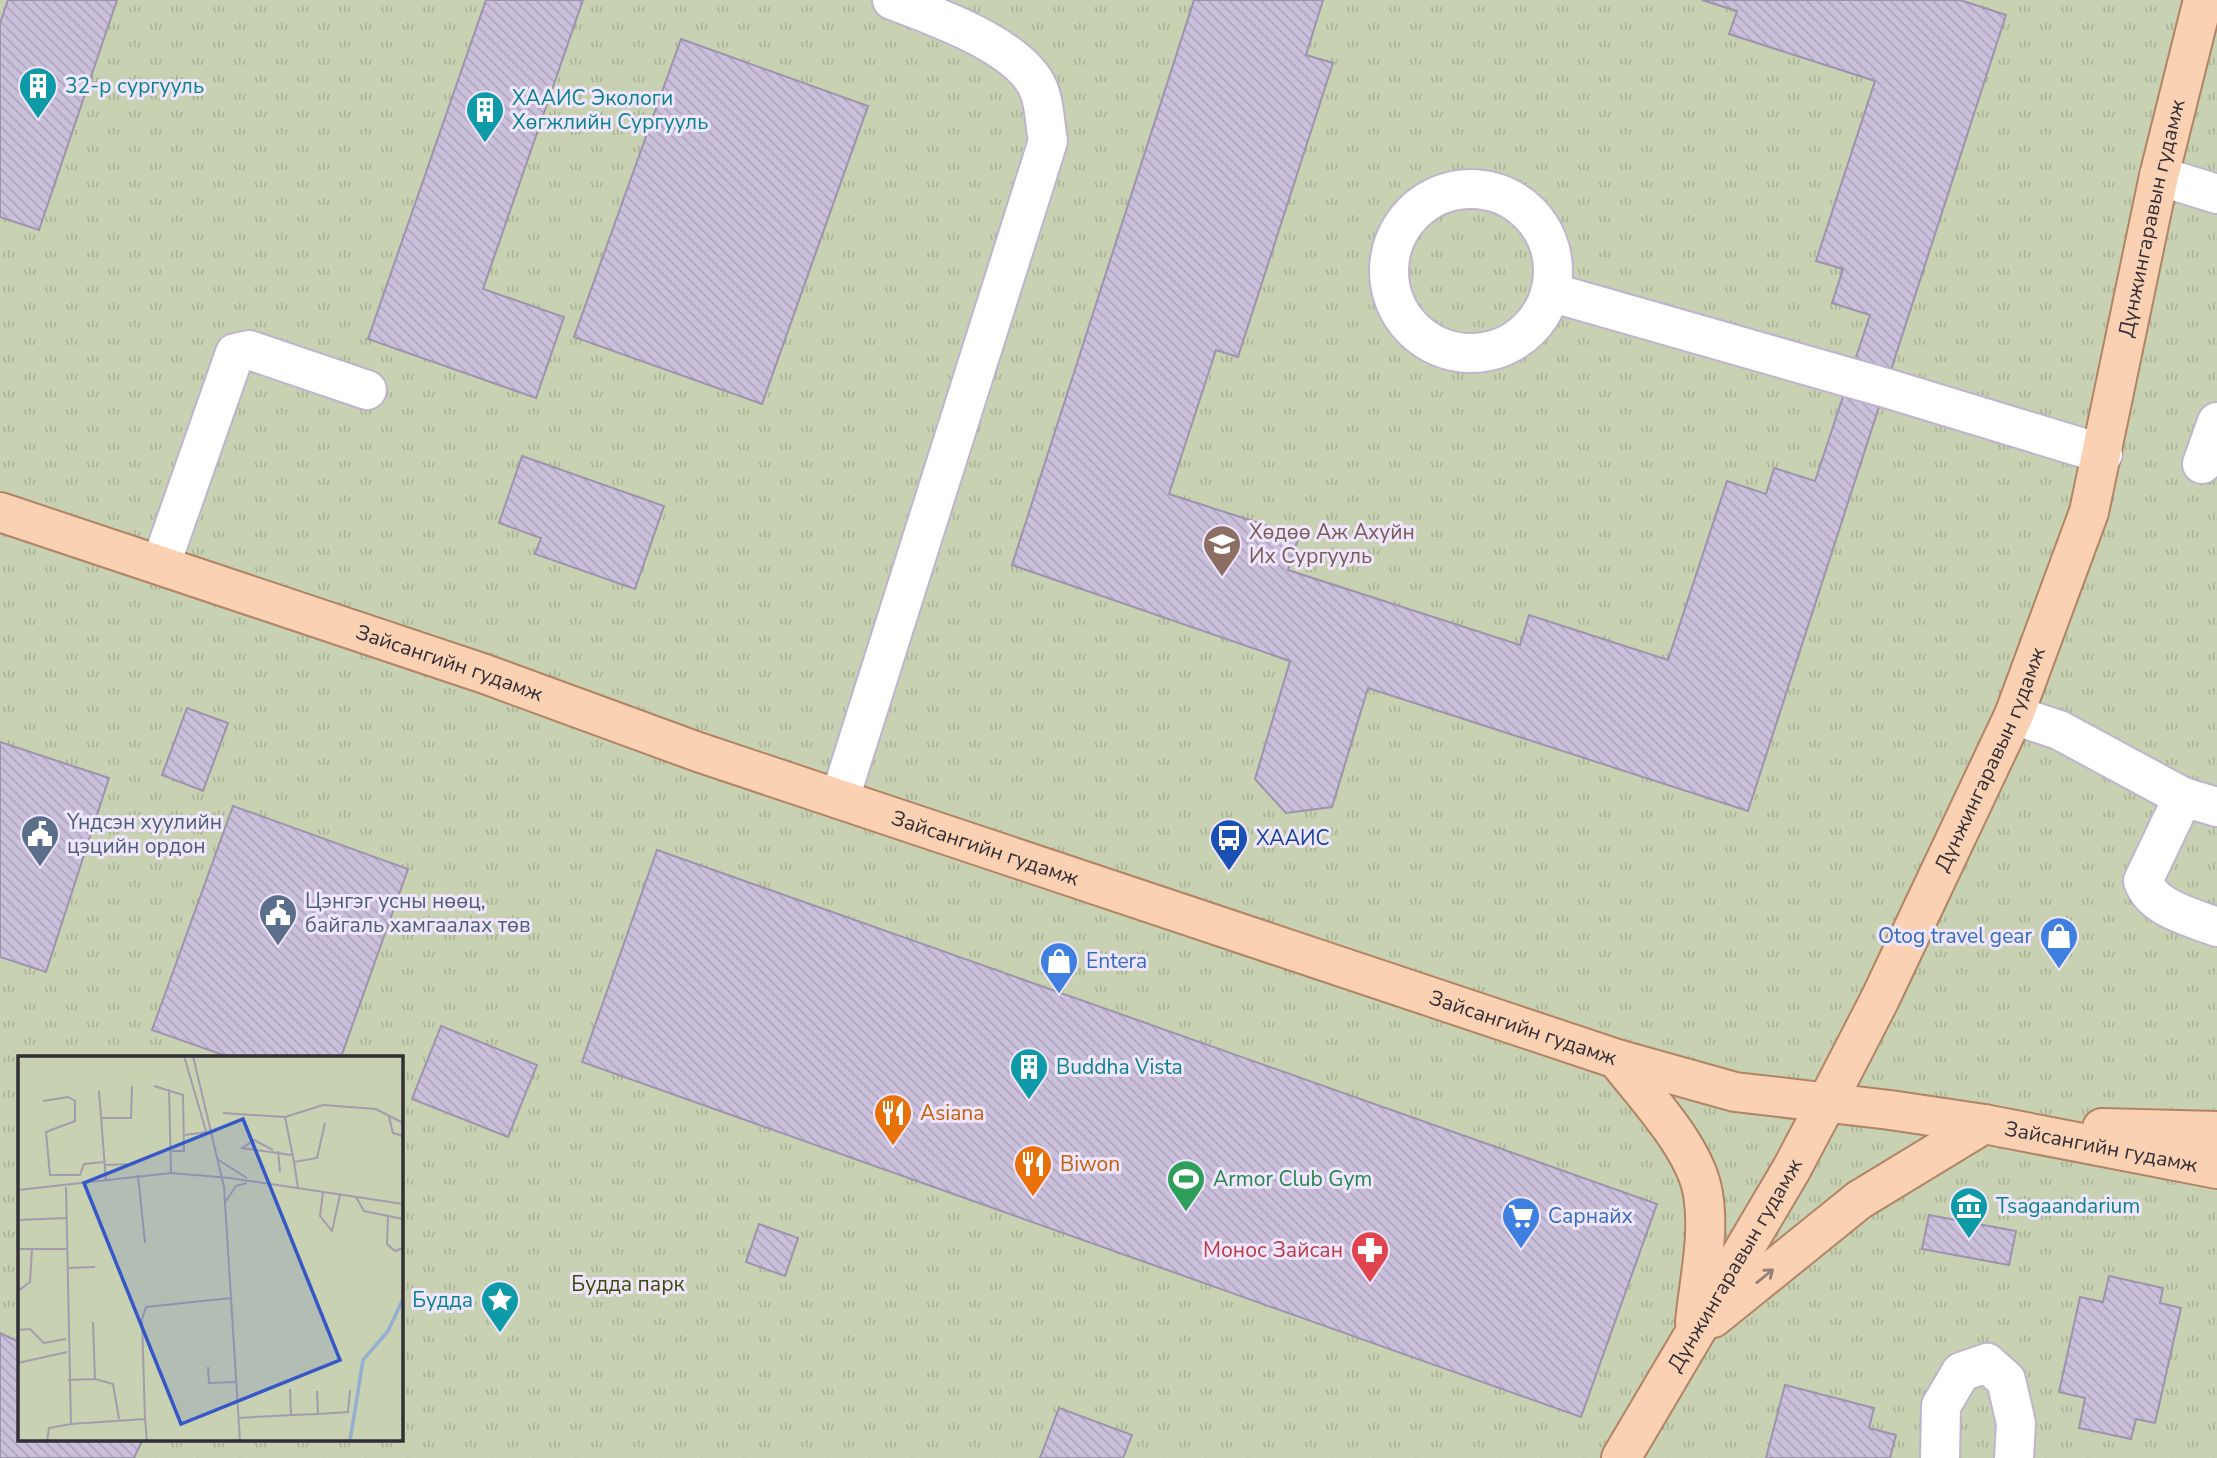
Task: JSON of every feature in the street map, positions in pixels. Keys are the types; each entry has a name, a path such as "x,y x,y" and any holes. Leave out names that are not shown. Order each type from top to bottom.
{"main road":[{"name":"Дүнжингаравын гудамж","path":"1620,1458 1791,1170 1880,999 2014,715 2089,512 2159,176 2203,0"},
{"name":"Зайсангийн гудамж","path":"0,512 485,674 698,752 1617,1059 1735,1092 1984,1124 2217,1169"},
{"path":"1617,1059 1681,1142 1703,1193 1704,1237 1693,1335"},
{"name":"Зайсангийн гудамж","path":"1984,1124 2217,1131"},
{"path":"1693,1335 1859,1200 1984,1124"}],"street":[{"path":"840,798 1048,141 1039,91 1016,60 954,23 892,0"},
{"path":"2159,176 2217,194"},
{"path":"1472,188 1500,193 1532,215 1548,239 1553,267 1550,292 1538,319 1509,344 1482,353 1453,352 1424,340 1404,320 1391,292 1388,263 1395,237 1412,213 1444,193 1472,188"},
{"path":"1550,292 1899,392 2103,454"},
{"path":"161,564 235,353 249,350 367,390"},
{"path":"2202,464 2217,422"},
{"path":"2014,715 2059,730 2200,802 2143,881 2148,895 2168,908 2217,927"},
{"path":"1940,1458 1941,1406 1961,1372 1987,1363 2006,1380 2016,1423 2014,1458"}],"green space":[{"name":"Будда парк","path":"0,0 2217,0 2217,1458 0,1458"}],"building":[{"name":"32-р сургууль","path":"8,0 117,0 39,230 0,217 0,23"},
{"name":"ХААИС Экологи Хөгжлийн Сургууль","path":"486,0 583,0 483,289 564,317 536,398 368,339"},
{"path":"1194,0 1323,0 1306,55 1333,63 1238,357 1216,350 1169,494 1299,536 1288,570 1520,645 1529,615 1668,660 1727,481 1766,494 1774,468 1815,481 1870,315 1832,303 1843,269 1816,261 1875,81 1729,34 1737,11 1702,0 1960,0 2006,15 1748,811 1368,688 1332,807 1286,813 1255,779 1290,661 1012,565"},
{"path":"681,39 868,106 762,404 574,337"},
{"path":"522,456 664,506 635,589 535,554 541,538 499,523"},
{"path":"187,708 228,723 203,791 162,775"},
{"name":"Үндсэн хуулийн цэцийн ордон","path":"0,742 109,778 46,972 0,957"},
{"path":"233,806 408,869 341,1056 226,1056 152,1030"},
{"name":"Buddha Vista","path":"657,850 1657,1204 1581,1417 582,1062"},
{"path":"441,1026 537,1065 508,1137 412,1099"},
{"name":"Tsagaandarium","path":"1929,1215 2016,1231 2009,1265 1922,1249"},
{"path":"759,1224 798,1238 785,1276 746,1262"},
{"path":"2109,1276 2163,1288 2160,1303 2181,1308 2155,1423 2136,1419 2131,1439 2079,1428 2085,1398 2059,1392 2080,1297 2103,1302"},
{"path":"0,1333 18,1342 18,1440 143,1440 134,1458 0,1458"},
{"path":"1785,1385 1874,1408 1869,1428 1896,1435 1890,1458 1766,1458"},
{"path":"1059,1408 1132,1435 1123,1458 1040,1458"}],"place":[{"name":"32-р сургууль","path":"38,120"},
{"name":"ХААИС Экологи Хөгжлийн Сургууль","path":"485,144"},
{"name":"Хөдөө Аж Ахуйн Их Сургууль","path":"1222,578"},
{"name":"Үндсэн хуулийн цэцийн ордон","path":"40,868"},
{"name":"ХААИС","path":"1229,872"},
{"name":"Цэнгэг усны нөөц, байгаль хамгаалах төв","path":"278,947"},
{"name":"Otog travel gear","path":"2059,970"},
{"name":"Entera","path":"1059,995"},
{"name":"Buddha Vista","path":"1029,1101"},
{"name":"Asiana","path":"893,1147"},
{"name":"Biwon","path":"1033,1198"},
{"name":"Armor Club Gym","path":"1186,1213"},
{"name":"Tsagaandarium","path":"1969,1240"},
{"name":"Сарнайх","path":"1521,1250"},
{"name":"Монос Зайсан","path":"1370,1284"},
{"name":"Будда","path":"500,1334"}]}
